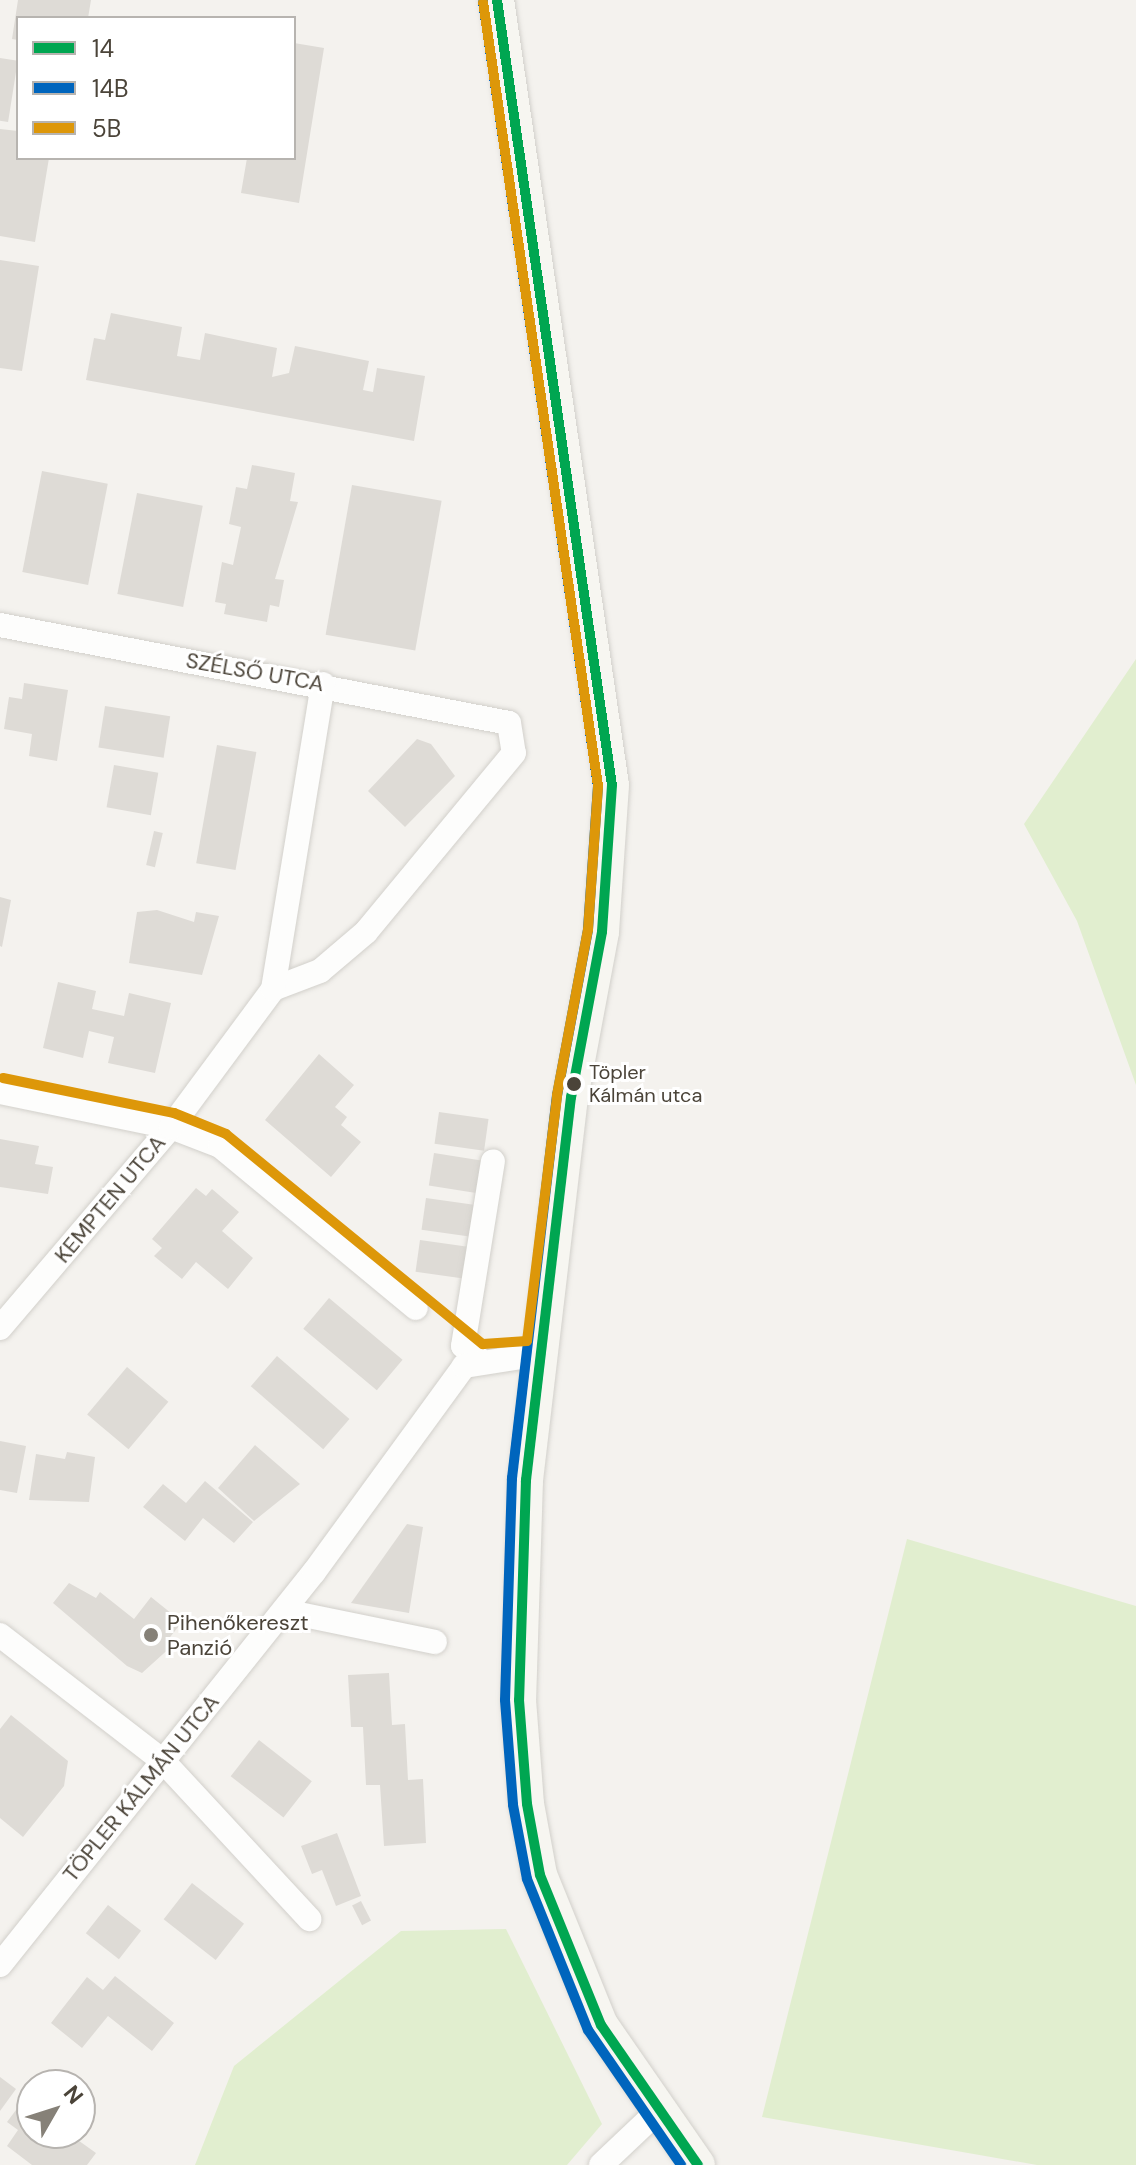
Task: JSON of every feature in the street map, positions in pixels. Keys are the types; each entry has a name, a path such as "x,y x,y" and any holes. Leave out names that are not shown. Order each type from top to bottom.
{"main road":[{"path":"497,0 612,785 602,932 571,1097 540,1354 520,1617 527,1804 540,1875 567,1951 656,2113 698,2165"}],"street":[{"name":"SZÉLSŐ UTCA","path":"0,625 323,684 509,723 514,753 366,932 320,971 273,989"},
{"name":"KEMPTEN UTCA","path":"0,1328 171,1127 273,989 323,684"},
{"path":"0,1092 171,1127 220,1146 416,1308"},
{"path":"493,1161 471,1352 540,1354"},
{"name":"TÖPLER KÁLMÁN UTCA","path":"0,1965 284,1611 464,1366 471,1352"},
{"path":"284,1611 435,1642"},
{"path":"0,1635 162,1760 309,1919"},
{"path":"601,2165 656,2113"}],"green space":[{"path":"1136,659 1136,1085 1077,921 1024,824"},
{"path":"907,1539 1136,1606 1136,2165 1037,2165 762,2117"},
{"path":"506,1929 602,2124 567,2165 195,2165 234,2066 401,1931"}],"building":[{"path":"18,0 91,0 88,16 16,16 16,40 12,39"},
{"path":"296,43 324,48 299,203 241,193 247,160 296,160"},
{"path":"0,58 16,61 8,122 0,121"},
{"path":"0,129 16,131 16,160 49,160 35,242 0,236"},
{"path":"0,260 39,266 22,371 0,368"},
{"path":"111,313 182,327 177,356 200,360 205,333 277,348 272,377 289,373 295,346 369,361 363,390 373,392 377,368 425,376 414,441 86,380 94,338 105,340"},
{"path":"252,465 295,473 290,501 298,502 275,579 284,580 279,607 270,605 267,622 224,614 226,604 215,602 222,562 233,565 241,527 229,524 236,487 247,489"},
{"path":"42,471 108,484 88,585 22,572"},
{"path":"352,485 442,501 415,650 326,635"},
{"path":"137,493 203,506 183,607 117,594"},
{"path":"24,683 68,690 57,761 29,756 32,734 4,729 9,697 22,699"},
{"path":"105,706 170,716 164,758 98,747"},
{"path":"417,739 431,744 455,776 405,827 368,791"},
{"path":"217,745 256,752 236,870 196,863"},
{"path":"114,765 158,773 151,815 107,807"},
{"path":"154,831 163,833 155,867 146,865"},
{"path":"0,897 11,900 2,947 0,946"},
{"path":"157,910 194,922 196,912 219,916 202,975 129,963 137,912"},
{"path":"58,982 96,991 92,1009 124,1016 129,993 171,1003 155,1073 108,1063 114,1037 89,1031 83,1058 43,1048"},
{"path":"319,1054 354,1085 335,1107 347,1117 341,1125 361,1142 331,1177 265,1120"},
{"path":"439,1112 489,1119 484,1151 435,1144"},
{"path":"0,1139 39,1146 35,1164 53,1167 48,1194 0,1187"},
{"path":"434,1153 484,1161 479,1194 429,1186"},
{"path":"196,1188 206,1196 212,1189 239,1212 222,1231 253,1258 228,1289 196,1262 182,1279 154,1256 162,1248 152,1239"},
{"path":"426,1198 476,1205 471,1237 422,1230"},
{"path":"420,1240 470,1247 465,1279 416,1272"},
{"path":"329,1298 403,1360 377,1390 303,1329"},
{"path":"277,1356 349,1419 323,1449 251,1386"},
{"path":"127,1367 168,1402 129,1449 87,1414"},
{"path":"0,1441 26,1446 17,1493 0,1490"},
{"path":"255,1445 300,1484 254,1521 218,1488"},
{"path":"67,1452 95,1457 89,1502 29,1500 36,1454 65,1459"},
{"path":"205,1481 253,1522 234,1543 203,1518 185,1541 143,1507 163,1484 186,1503"},
{"path":"407,1524 423,1527 409,1613 351,1603"},
{"path":"69,1583 96,1598 100,1592 134,1619 151,1597 182,1622 167,1641 173,1645 142,1673 127,1666 53,1603"},
{"path":"389,1673 392,1725 405,1724 408,1780 423,1779 426,1843 384,1846 380,1785 366,1785 363,1727 351,1727 348,1675"},
{"path":"11,1715 68,1761 64,1786 23,1837 0,1818 0,1729"},
{"path":"259,1740 312,1781 283,1817 231,1776"},
{"path":"337,1833 361,1896 336,1906 322,1870 312,1874 301,1846"},
{"path":"192,1883 244,1924 216,1960 164,1919"},
{"path":"361,1901 371,1921 362,1925 352,1906"},
{"path":"108,1905 141,1931 119,1959 86,1933"},
{"path":"115,1976 174,2023 152,2051 108,2016 82,2048 51,2023 87,1977 103,1990"},
{"path":"0,2077 16,2089 0,2111"},
{"path":"16,2110 16,2129 7,2122"},
{"path":"16,2133 16,2149 90,2149 96,2153 87,2165 32,2165 7,2146"}],"transit line":[{"name":"14","path":"497,0 612,785 602,932 571,1097 526,1480 519,1700 527,1804 540,1875 601,2025 698,2165"},
{"name":"14B","path":"483,2 598,786 588,930 557,1095 512,1478 505,1700 513,1805 527,1879 588,2030 681,2165"},
{"name":"5B","path":"3,1078 174,1113 226,1134 483,1344 527,1341 557,1095 588,930 598,786 483,2"}],"place":[{"name":"Töpler Kálmán utca","path":"574,1084"},
{"name":"Pihenőkereszt Panzió","path":"151,1635"}]}
